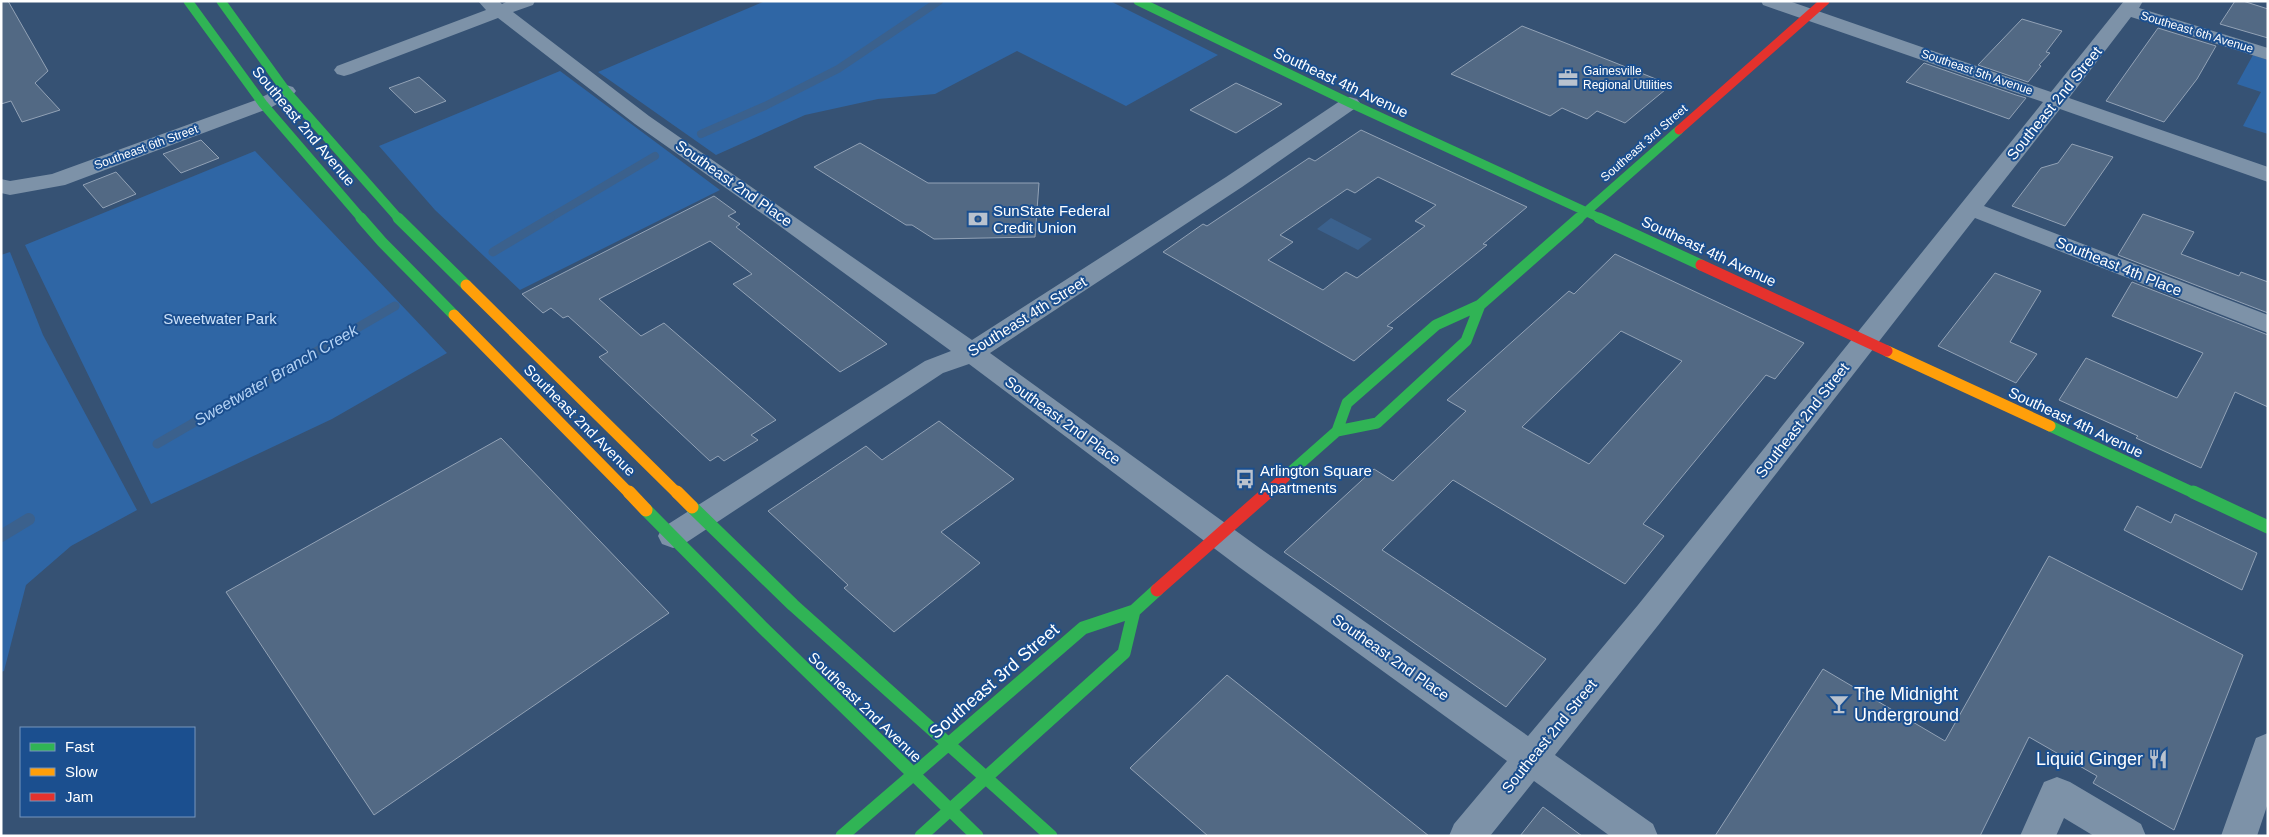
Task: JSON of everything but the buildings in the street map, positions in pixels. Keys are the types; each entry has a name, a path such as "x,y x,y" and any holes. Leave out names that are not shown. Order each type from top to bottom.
{"street":[{"name":"Southeast 2nd Avenue","path":"188,1 263,104 382,242 534,384 673,536 766,624 913,775 977,836"},
{"name":"Southeast 2nd Avenue","path":"221,1 286,91 408,229 704,517 789,608 950,743 1051,836"},
{"path":"344,70 493,6 526,1"},
{"name":"Southeast 4th Avenue","path":"1138,1 1350,103 2268,527"},
{"name":"Southeast 5th Avenue","path":"1770,1 2268,175"},
{"name":"Southeast 3rd Street","path":"842,836 1083,628 1134,611 1337,431 1347,403 1354,396 1436,325 1480,305 1825,1"},
{"name":"Southeast 2nd Place","path":"493,6 642,120 972,353 1220,535 1640,836"},
{"name":"Southeast 6th Avenue","path":"2130,6 2268,54"},
{"name":"Southeast 2nd Street","path":"1467,836 1649,614 2130,6"},
{"name":"Southeast 6th Street","path":"1,186 10,188 57,180 263,104 286,91"},
{"name":"Southeast 4th Street","path":"673,536 934,367 972,353 1234,182 1350,103"},
{"name":"Southeast 4th Place","path":"1969,208 2268,325"},
{"name":"Southeast 3rd Street","path":"1337,431 1378,423 1466,341 1480,305"},
{"path":"519,370 541,358"},
{"path":"534,384 555,372"},
{"path":"921,836 1124,654 1134,611"},
{"path":"2244,820 2268,749"},
{"path":"2038,836 2057,794 2128,836"}],"green space":[{"path":"765,1 1110,1 1218,55 1126,106 1017,51 935,94 878,99 805,115 716,155 598,72"},
{"path":"2253,55 2268,60 2268,134 2243,126 2261,92 2237,84"},
{"path":"560,71 720,190 520,290 435,210 379,146"},
{"name":"Sweetwater Park","path":"255,151 447,353 332,419 151,504 25,245"},
{"path":"10,252 43,335 137,510 71,546 26,585 4,671 1,672 1,255"}],"shaded area":[{"path":"1331,218 1372,239 1358,250 1317,229"}],"waterway":[{"name":"Sweetwater Branch Creek","path":"701,134 765,106 838,69 939,1"},
{"name":"Sweetwater Branch Creek","path":"548,219 655,156"},
{"name":"Sweetwater Branch Creek","path":"493,252 550,218"},
{"name":"Sweetwater Branch Creek","path":"157,444 395,306"},
{"name":"Sweetwater Branch Creek","path":"1,536 29,519"}],"traffic: fast":[{"path":"188,1 263,104 382,242 454,315"},
{"path":"221,1 286,91 408,229 466,285"},
{"path":"1138,1 1350,103 1701,265"},
{"path":"1285,477 1337,431 1347,403 1436,325 1480,305 1679,130"},
{"path":"1337,431 1377,423 1466,341 1480,305"},
{"path":"2050,426 2268,527"},
{"path":"692,507 793,605 1051,836"},
{"path":"646,510 762,627 977,836"},
{"path":"842,836 1083,628 1134,611 1157,590"},
{"path":"921,836 1124,653 1134,611"}],"traffic: slow":[{"path":"466,285 692,507"},
{"path":"454,315 646,510"},
{"path":"1887,351 2050,426"}],"traffic: jam":[{"path":"1679,130 1825,1"},
{"path":"1701,265 1887,351"},
{"path":"1157,590 1285,477"}],"place":[{"name":"Gainesville Regional Utilities","path":"1568,78"},
{"name":"SunState Federal Credit Union","path":"978,219"},
{"name":"Arlington Square Apartments","path":"1245,479"},
{"name":"The Midnight Underground","path":"1839,704"},
{"name":"Liquid Ginger","path":"2158,759"}]}
